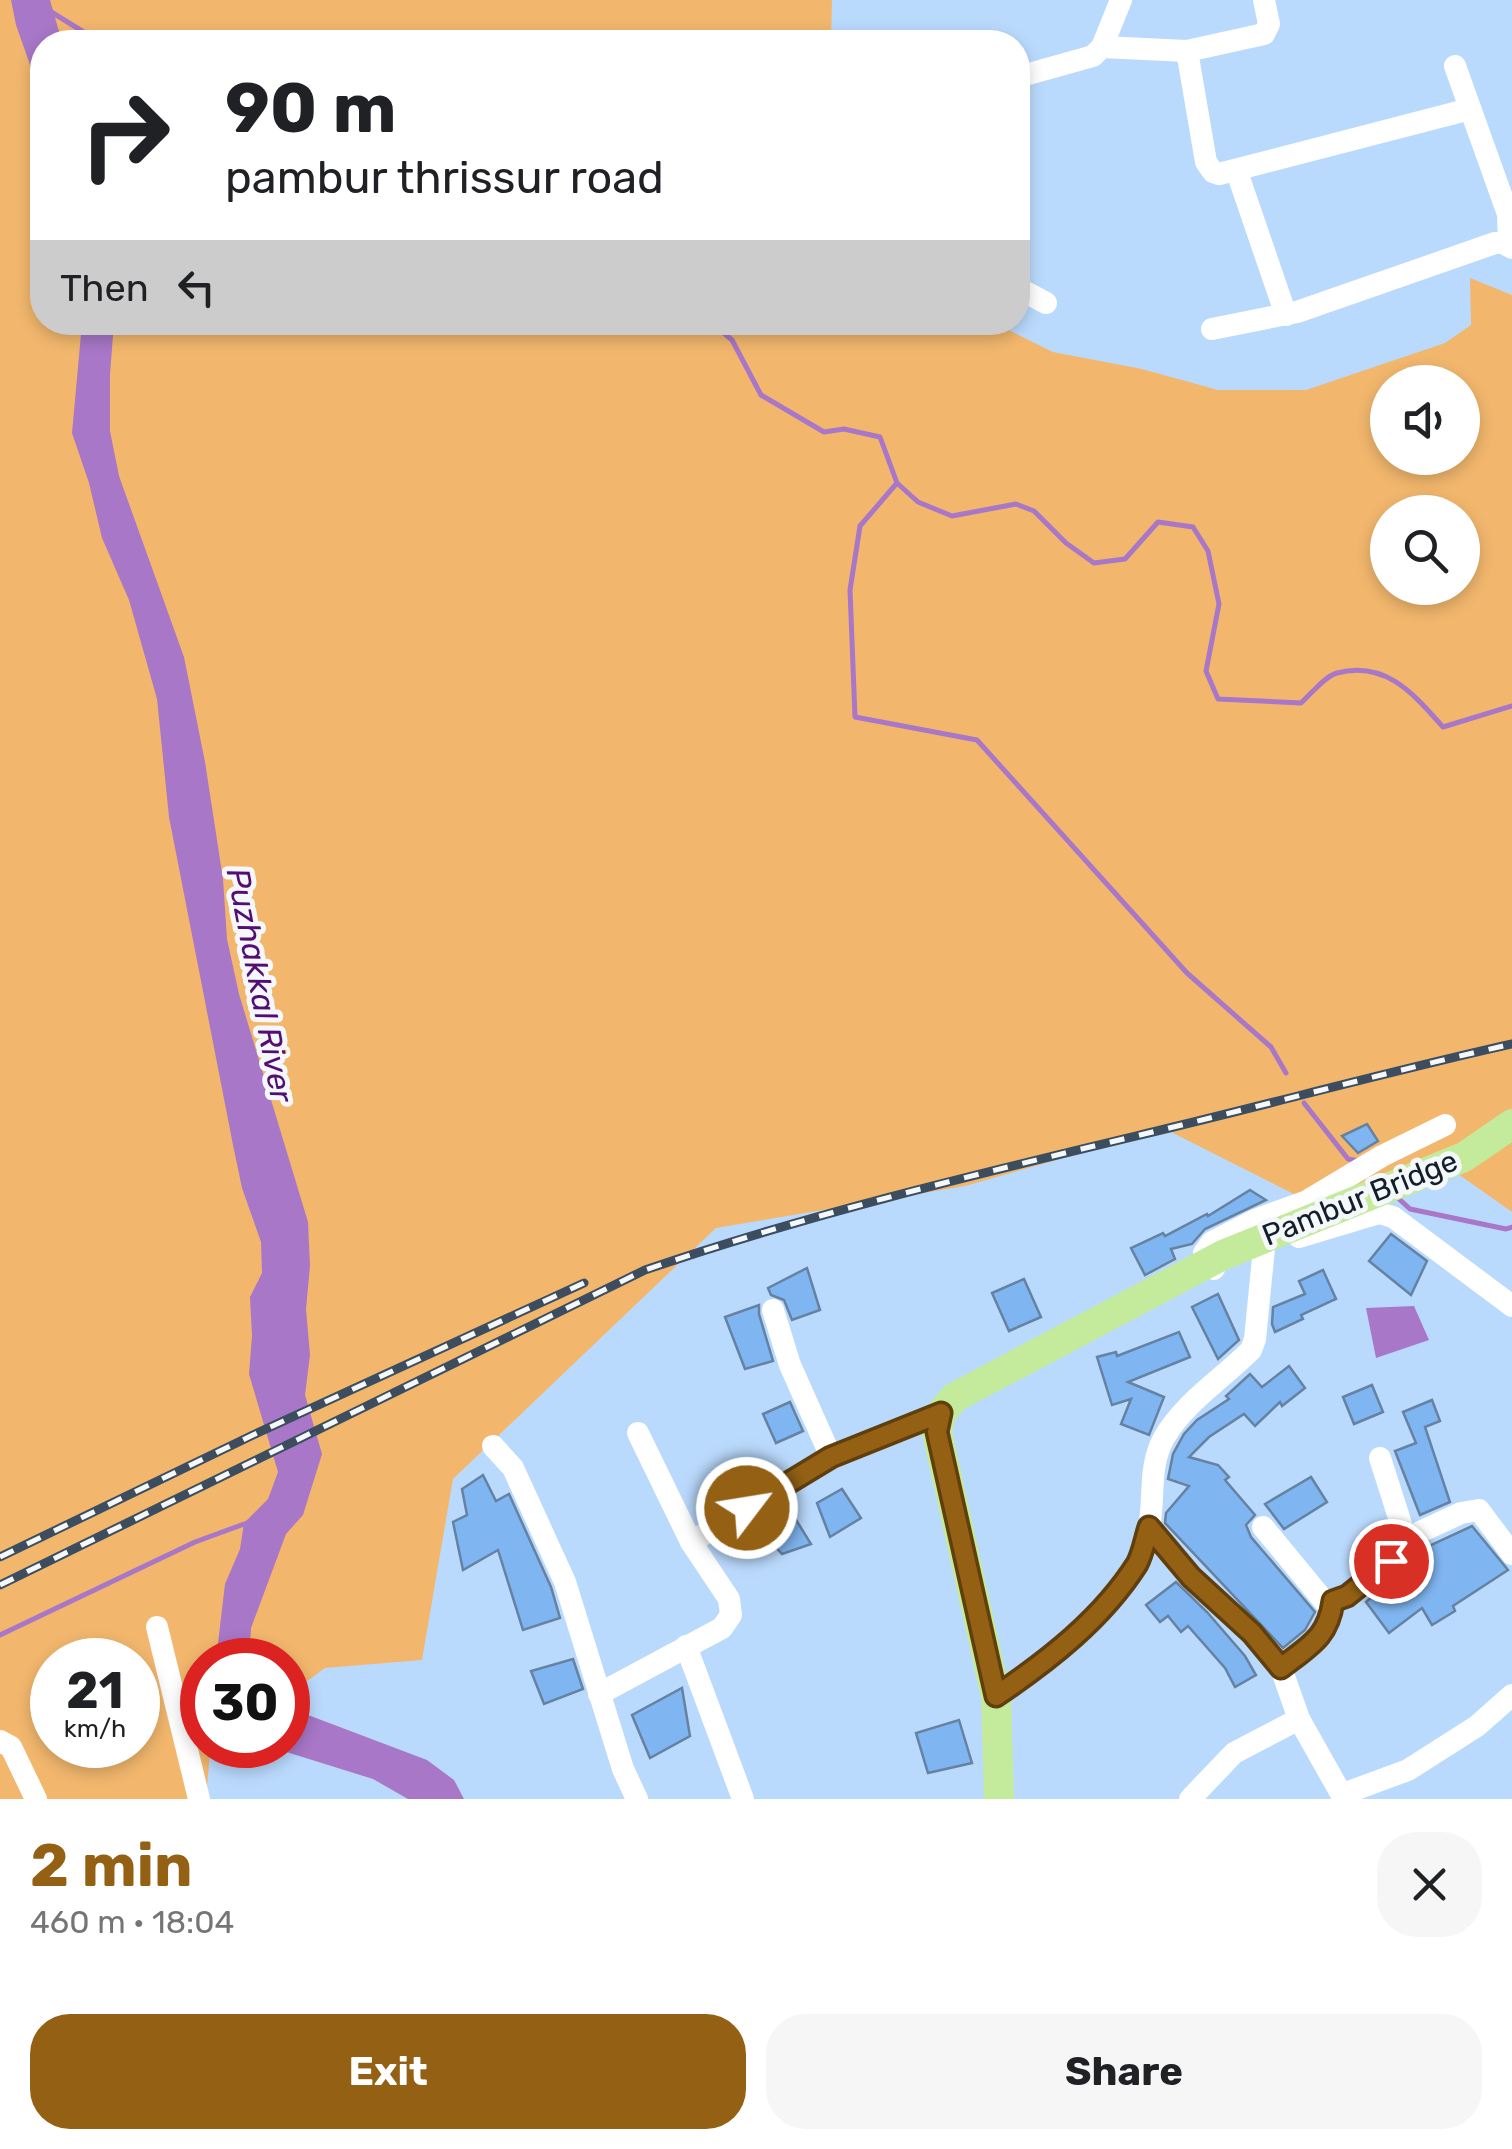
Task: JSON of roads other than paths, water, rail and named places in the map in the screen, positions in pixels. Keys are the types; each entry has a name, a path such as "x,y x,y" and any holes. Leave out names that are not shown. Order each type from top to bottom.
{"main road":[{"name":"Pambur Bridge","path":"941,1413 954,1398 1244,1245 1464,1157 1512,1124"},
{"path":"941,1413 937,1432 996,1696 999,1799"}],"street":[{"path":"1030,74 1092,56 1102,47 1121,0"},
{"path":"1102,47 1186,50 1264,34 1270,24 1264,0"},
{"path":"1186,50 1208,168 1219,174 1470,109"},
{"path":"1212,329 1286,315 1494,243 1510,246 1508,214 1455,66"},
{"path":"1237,172 1286,315"},
{"path":"1030,294 1046,303"},
{"path":"1445,1125 1382,1156 1307,1201 1254,1220 1212,1242 1204,1253 1206,1266 1221,1270 1264,1248 1379,1213 1393,1217 1512,1306"},
{"path":"996,1696 1042,1665 1098,1614 1139,1561 1149,1527 1154,1458 1164,1436 1251,1350 1264,1248"},
{"path":"773,1310 790,1364 831,1457"},
{"path":"691,1542 831,1457 941,1413"},
{"path":"599,1694 722,1628 731,1615 729,1599 691,1542 638,1433"},
{"path":"493,1446 514,1468 565,1582 636,1799"},
{"path":"1263,1527 1315,1594 1324,1601 1347,1596 1391,1561 1405,1539 1380,1458"},
{"path":"1405,1539 1461,1512 1480,1510 1512,1554"},
{"path":"1149,1527 1191,1577 1252,1633 1281,1668 1299,1719 1343,1797 1408,1770 1478,1726 1512,1695"},
{"path":"1281,1668 1324,1633 1331,1620 1333,1601"},
{"path":"157,1627 199,1799"},
{"path":"686,1646 743,1799"},
{"path":"1190,1799 1234,1754 1299,1719"},
{"path":"0,1741 11,1746 36,1799"}],"waterway":[{"path":"48,10 80,30"},
{"path":"726,335 761,395 824,432 844,429 880,437 897,483 918,502 952,516 1016,504 1034,511 1066,543 1094,563 1125,559 1158,522 1193,527 1208,551 1219,604 1206,671 1218,699 1301,703 1332,675 1355,670 1385,676 1398,684 1443,727 1512,706"},
{"path":"897,483 860,526 850,590 855,717 977,740 1187,973 1271,1047 1286,1073"},
{"path":"1304,1103 1348,1159 1359,1161"},
{"path":"1398,1198 1410,1209 1506,1229 1512,1227"},
{"path":"0,1635 195,1542 247,1523"}],"railway":[{"path":"0,1585 645,1270 773,1229 903,1194 1512,1044"},
{"path":"0,1557 584,1283"}],"water label":[{"name":"Puzhakkal River","path":"260,985"}]}
